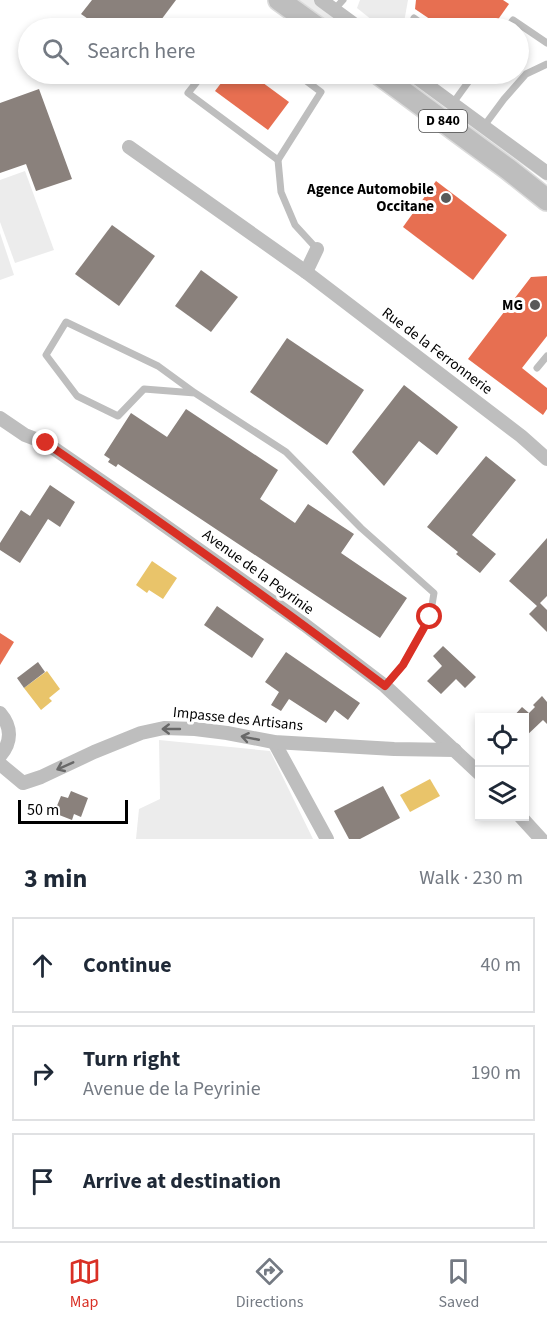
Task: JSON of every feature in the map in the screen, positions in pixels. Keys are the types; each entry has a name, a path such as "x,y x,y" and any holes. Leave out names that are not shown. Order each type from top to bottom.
{"main road":[{"path":"279,0 304,18"},
{"name":"D 840","path":"393,84 547,200"},
{"name":"D 840","path":"508,169 547,192"}],"street":[{"path":"321,0 338,5 350,18"},
{"path":"426,84 547,173"},
{"name":"Rue de la Ferronnerie","path":"129,147 306,272 521,436 547,459"},
{"path":"306,272 317,249"},
{"name":"Avenue de la Peyrinie","path":"0,418 25,435 46,443 305,626 385,686 475,769"},
{"path":"0,713 7,723 9,732 5,750 0,756"},
{"name":"Impasse des Artisans","path":"0,764 23,783 141,733 164,728 227,733 274,742 455,750"},
{"path":"274,742 327,839"},
{"path":"525,821 541,839"}],"lane":[{"path":"529,31 547,44"},
{"path":"529,73 547,64"},
{"path":"195,84 188,93 278,160"},
{"path":"310,84 321,92 278,160 281,192 295,225 317,249"},
{"path":"453,103 467,84"},
{"path":"484,126 517,84"},
{"path":"195,393 144,389 118,416 77,396 46,354 66,322 158,366 286,452 361,528 434,593 430,617 403,665 385,686"},
{"path":"537,368 547,356"}],"shaded area":[{"path":"293,0 316,0 340,18 318,18"},
{"path":"360,0 408,0 405,18 370,18 357,8"},
{"path":"408,84 418,84 547,176 547,182"},
{"path":"25,171 54,250 15,263 0,222 0,180"},
{"path":"0,233 14,275 0,280"},
{"path":"159,740 270,751 313,839 136,839 139,809 160,799"}],"building: Homes":[{"path":"152,561 177,578 163,599 149,590 147,593 136,585"},
{"path":"47,671 60,689 49,698 52,701 41,710 24,688"},
{"path":"430,779 440,796 410,812 400,795"}],"building: Shops":[{"path":"416,0 503,0 509,4 499,18 428,18 415,9"},
{"path":"220,84 265,84 289,102 268,130 215,91"},
{"path":"436,181 507,235 473,280 403,227"},
{"path":"547,276 547,336 522,368 547,388 547,409 543,415 468,359 531,277"},
{"path":"0,633 14,642 0,665"}],"building: Industry":[{"path":"92,0 176,0 162,18 87,18 81,14"},
{"path":"39,89 72,179 36,191 26,164 0,173 0,103"},
{"path":"112,225 155,256 119,306 75,274"},
{"path":"201,270 238,297 211,332 175,306"},
{"path":"287,338 364,390 327,445 250,392"},
{"path":"404,385 458,427 437,455 419,441 384,486 352,452"},
{"path":"186,409 278,470 260,499 295,523 308,504 354,534 341,553 407,598 380,638 118,464 116,467 108,462 110,459 104,455 131,413 167,437"},
{"path":"486,456 516,480 472,535 496,554 480,573 427,527"},
{"path":"50,485 75,502 60,527 48,519 20,563 0,550 0,543 21,510 30,516"},
{"path":"547,538 547,596 540,603 547,610 547,632 529,614 537,606 509,581"},
{"path":"217,606 264,639 252,658 204,625"},
{"path":"443,646 476,677 465,688 456,679 441,694 427,681 442,666 433,656"},
{"path":"286,652 360,703 348,720 335,710 326,723 289,699 281,711 271,705 279,692 265,682"},
{"path":"38,662 45,672 24,688 17,678"},
{"path":"542,696 547,702 547,724 543,720 529,733 529,713 535,707 533,705"},
{"path":"522,707 529,713 517,713"},
{"path":"383,786 400,818 360,839 349,839 334,811"},
{"path":"71,791 88,798 81,817 74,814 72,820 54,813 61,796 68,798"}],"place":[{"name":"Agence Automobile Occitane","path":"446,198"},
{"name":"MG","path":"535,305"}],"route":[{"path":"46,443 305,626 385,686 403,665 430,617"}]}
